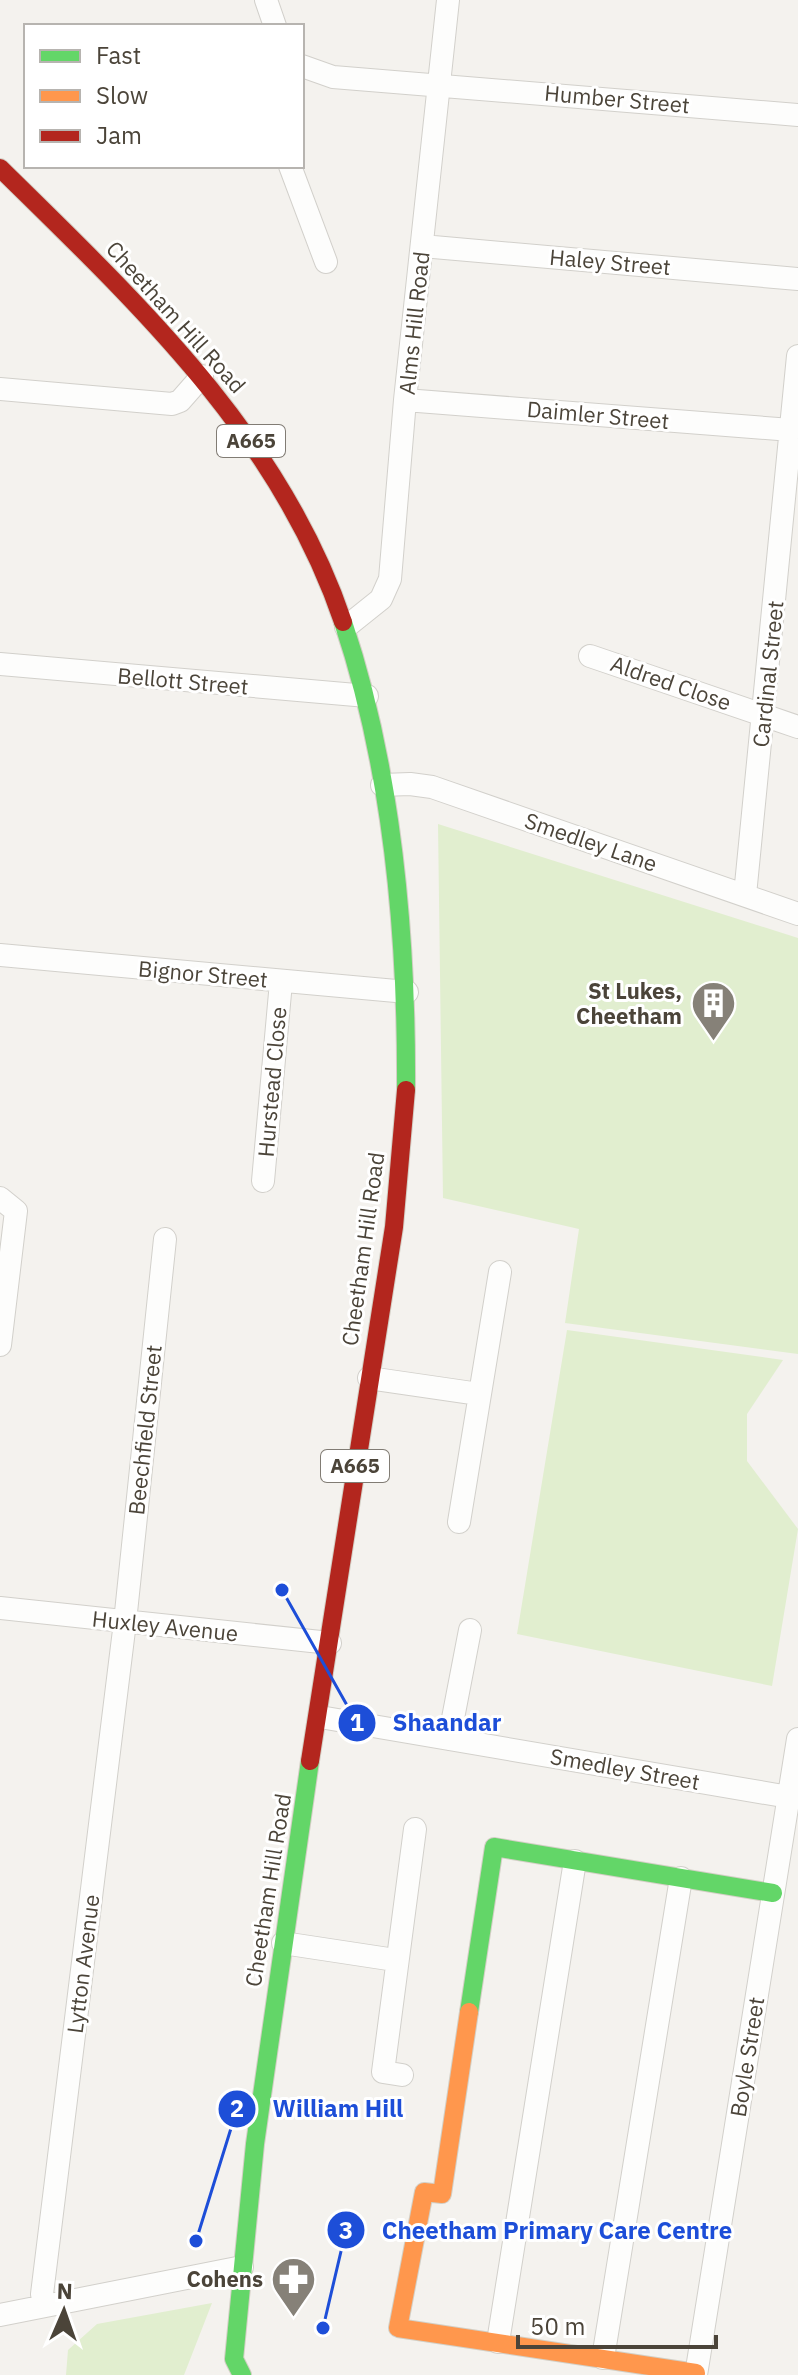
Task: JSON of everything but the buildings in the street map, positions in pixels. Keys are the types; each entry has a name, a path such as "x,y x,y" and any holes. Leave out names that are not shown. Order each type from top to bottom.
{"main road":[{"name":"Cheetham Hill Road","path":"0,168 202,376 243,427 313,549 346,627 367,696 382,785 407,992 399,1188 283,1943 242,2267 238,2367 221,2375"},
{"path":"696,2374 398,2328 424,2192 442,2194 494,1847 773,1893"}],"street":[{"path":"266,0 274,24"},
{"name":"Alms Hill Road","path":"346,627 381,599 390,579 405,400 448,0"},
{"name":"Humber Street","path":"304,67 333,77 437,83 798,115"},
{"path":"291,168 326,262"},
{"name":"Haley Street","path":"422,246 798,279"},
{"name":"Cardinal Street","path":"745,895 798,356"},
{"path":"0,389 172,404 180,401 202,376"},
{"name":"Daimler Street","path":"405,400 791,430"},
{"name":"Aldred Close","path":"590,656 798,727"},
{"name":"Bellott Street","path":"0,664 367,696"},
{"name":"Smedley Lane","path":"382,785 432,787 798,914"},
{"name":"Bignor Street","path":"0,955 407,992"},
{"name":"Hurstead Close","path":"263,1181 281,982"},
{"path":"0,1198 16,1211 0,1345"},
{"name":"Beechfield Street","path":"125,1622 165,1239"},
{"path":"459,1522 500,1272"},
{"path":"369,1378 479,1394"},
{"name":"Huxley Avenue","path":"0,1608 330,1643"},
{"name":"Lytton Avenue","path":"44,2306 42,2294 125,1622"},
{"path":"449,1739 470,1630"},
{"name":"Smedley Street","path":"320,1717 789,1797"},
{"name":"Boyle Street","path":"696,2374 798,1739"},
{"path":"402,2075 383,2072 395,1960 420,1856 415,1829"},
{"path":"498,2342 575,1861"},
{"path":"603,2358 681,1878"},
{"path":"283,1943 395,1960"},
{"path":"0,2315 242,2267"}],"green space":[{"path":"438,824 798,938 798,1354 565,1323 579,1229 443,1198"},
{"path":"567,1330 783,1360 747,1414 747,1461 798,1529 772,1686 517,1634"},
{"path":"212,2303 184,2375 66,2375 68,2350 97,2324"}],"traffic: fast":[{"path":"343,622 374,736 394,854 404,972 406,1090"},
{"path":"242,2375 234,2359 255,2144 310,1761"},
{"path":"469,2012 494,1847 773,1893"}],"traffic: slow":[{"path":"469,2012 442,2194 424,2192 398,2328 696,2373"}],"traffic: jam":[{"path":"0,168 152,322 243,432 282,491 316,554 343,622"},
{"path":"310,1761 394,1227 406,1090"}],"place":[{"name":"St Lukes, Cheetham","path":"713,1043"},
{"name":"Shaandar","path":"282,1590"},
{"name":"William Hill","path":"196,2241"},
{"name":"Cohens","path":"294,2318"},
{"name":"Cheetham Primary Care Centre","path":"323,2328"}]}
